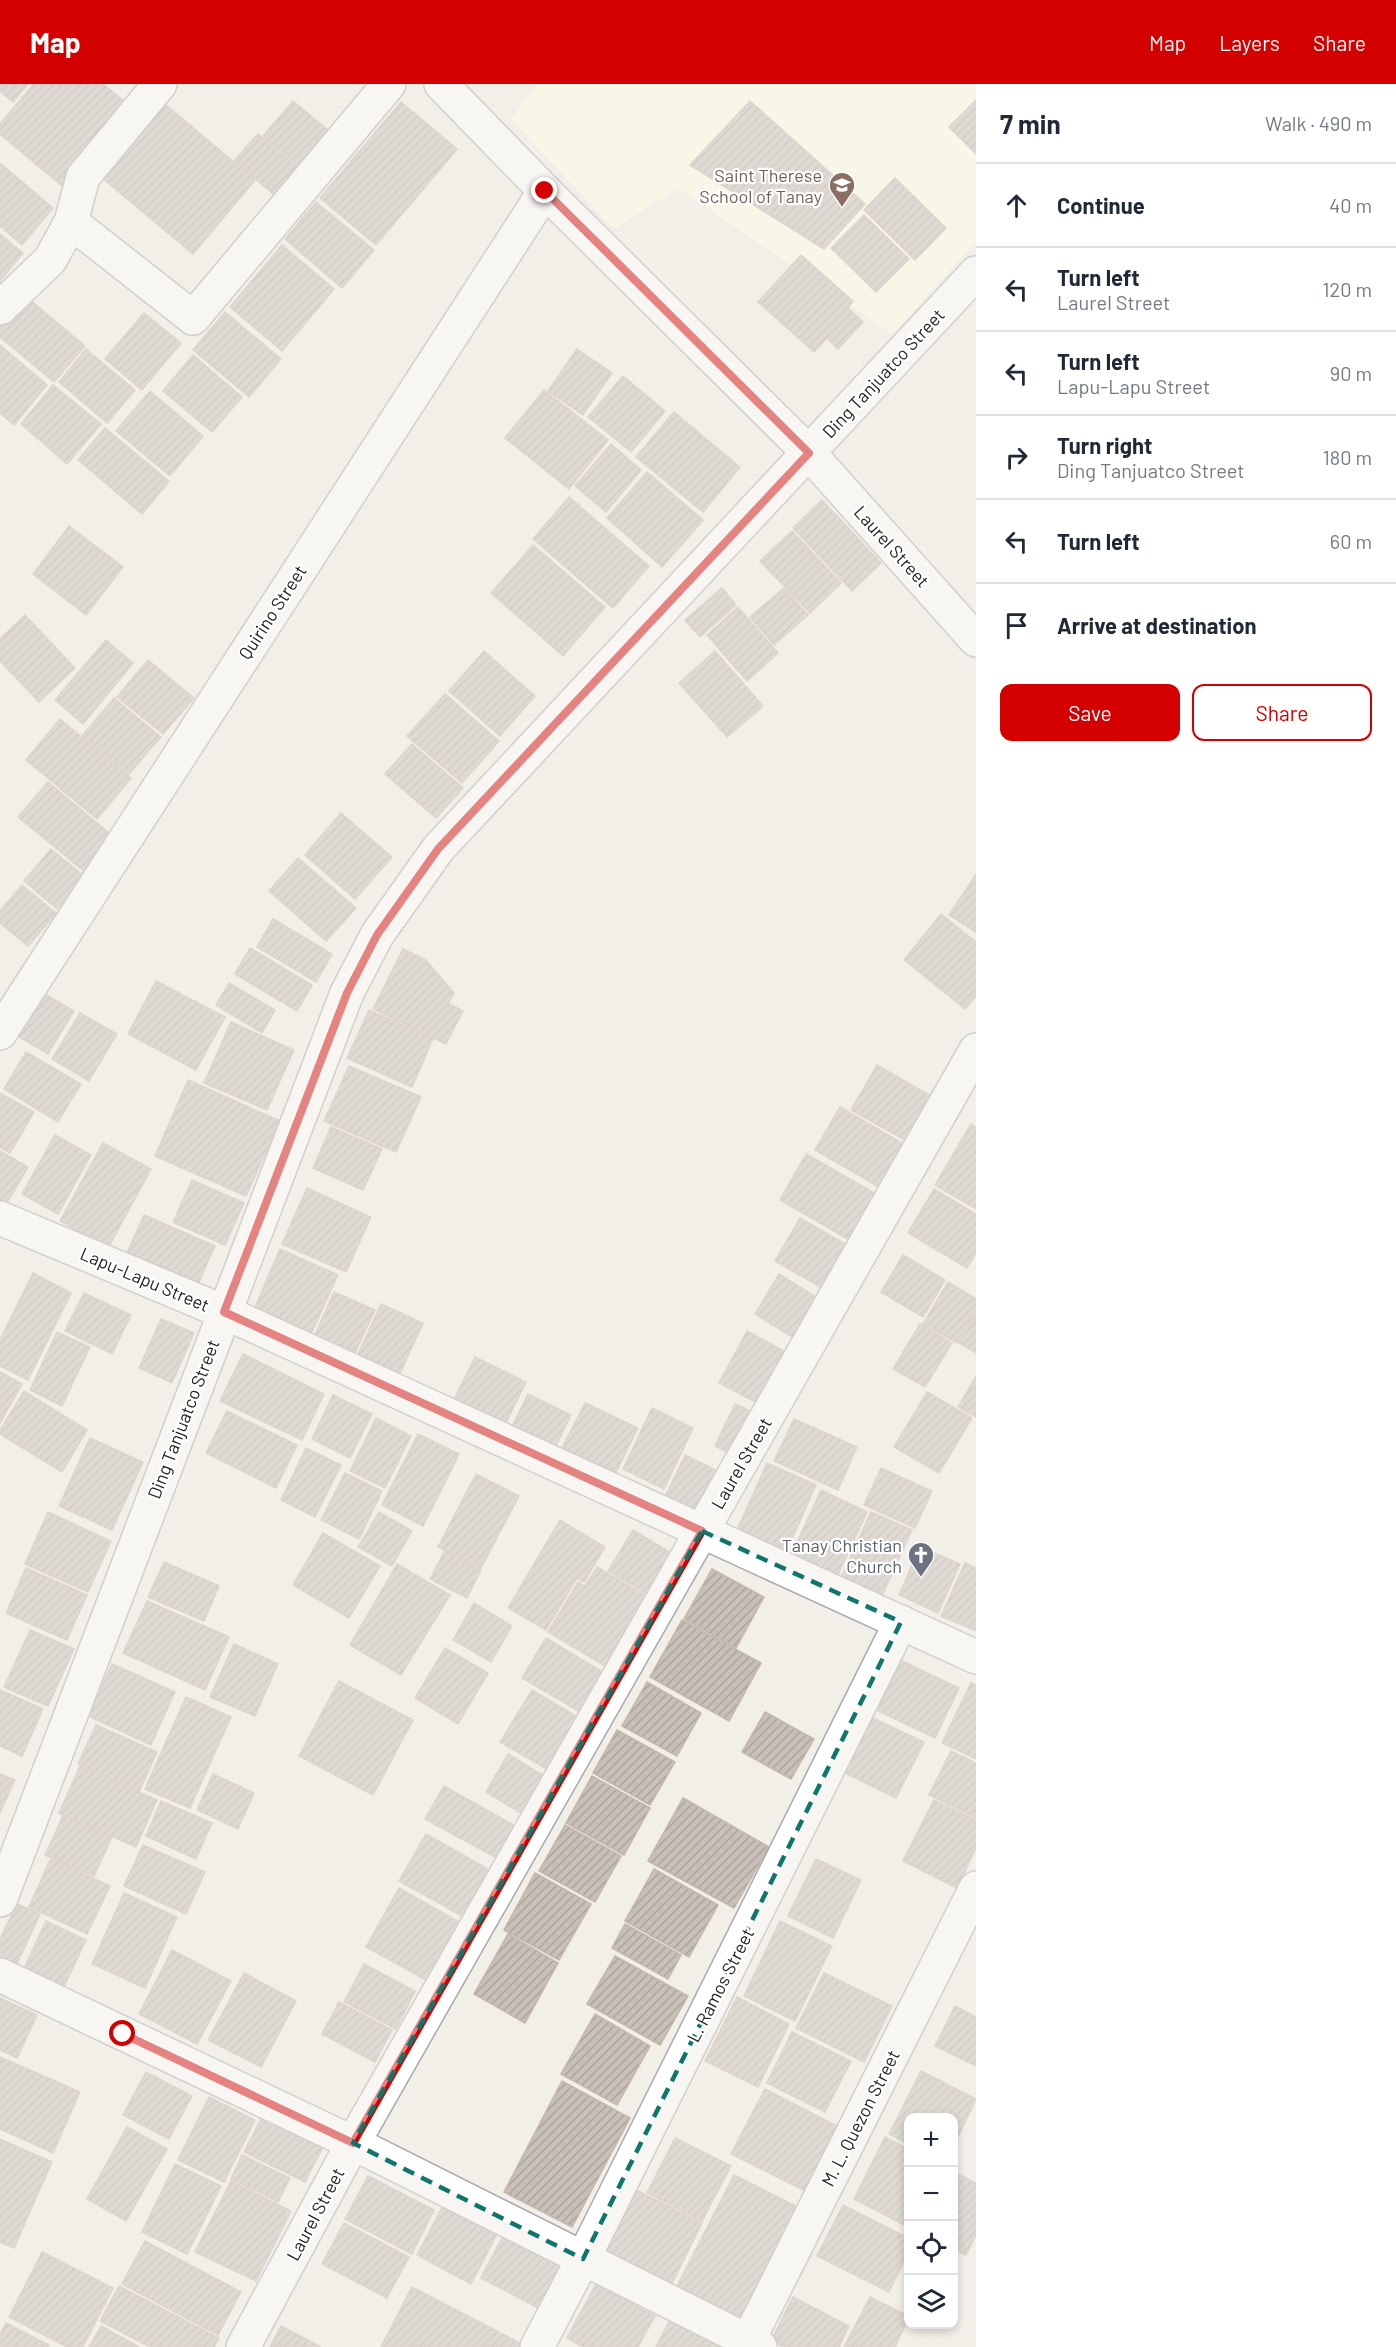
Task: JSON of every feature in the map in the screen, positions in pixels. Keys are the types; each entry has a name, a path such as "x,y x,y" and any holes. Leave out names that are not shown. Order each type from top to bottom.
{"street":[{"path":"0,308 50,260 71,222 83,177 160,84"},
{"path":"71,222 194,318 389,84"},
{"name":"Laurel Street","path":"441,84 545,191 809,453 976,640"},
{"name":"Quirino Street","path":"0,1033 545,191"},
{"name":"Ding Tanjuatco Street","path":"0,1900 347,993 377,935 438,849 976,273"},
{"name":"Laurel Street","path":"243,2347 353,2143 976,1050"},
{"name":"Lapu-Lapu Street","path":"0,1218 224,1312 976,1657"},
{"name":"L. Ramos Street","path":"537,2347 901,1622"},
{"name":"M. L. Quezon Street","path":"751,2345 976,1888"},
{"path":"0,1975 353,2143 751,2345"}],"highlighted area":[{"path":"702,1531 901,1622 583,2259 353,2143"}],"shaded area":[{"name":"Saint Therese School of Tanay","path":"537,84 976,84 976,241 892,334 678,188 614,229 511,119"}],"building":[{"path":"0,84 28,84 13,102 0,91"},
{"path":"34,84 103,84 130,106 62,186 0,134 0,124"},
{"path":"158,98 255,180 193,254 95,172"},
{"path":"976,100 976,154 949,127"},
{"path":"293,101 335,136 305,171 263,136"},
{"path":"750,101 865,204 824,249 690,165"},
{"path":"401,102 457,149 376,245 320,198"},
{"path":"258,134 300,169 277,197 234,161"},
{"path":"0,163 53,208 22,245 0,226"},
{"path":"895,178 946,228 915,260 864,210"},
{"path":"316,202 374,250 342,288 285,239"},
{"path":"864,215 909,259 876,292 831,248"},
{"path":"0,234 23,253 0,281"},
{"path":"282,245 334,289 282,351 230,307"},
{"path":"801,255 853,301 848,308 863,322 838,349 827,338 814,352 758,302"},
{"path":"22,293 85,346 54,382 0,337 0,320"},
{"path":"225,312 281,359 249,397 193,350"},
{"path":"144,313 181,343 142,390 105,359"},
{"path":"0,345 47,385 14,425 0,413"},
{"path":"86,349 135,390 107,423 59,382"},
{"path":"577,349 612,373 583,415 548,391"},
{"path":"193,355 242,397 212,432 163,391"},
{"path":"623,376 665,411 631,452 588,417"},
{"path":"53,385 101,424 67,464 21,424"},
{"path":"544,390 608,440 569,489 505,438"},
{"path":"150,391 203,436 170,476 116,431"},
{"path":"674,412 740,467 703,512 636,457"},
{"path":"105,428 169,481 142,514 78,460"},
{"path":"611,444 641,470 606,512 575,486"},
{"path":"647,472 703,520 662,567 607,518"},
{"path":"569,497 649,566 613,608 533,539"},
{"path":"822,500 881,563 852,591 793,528"},
{"path":"69,526 123,567 86,615 33,574"},
{"path":"792,531 841,583 810,613 760,561"},
{"path":"533,545 605,607 563,656 491,593"},
{"path":"722,588 736,605 700,637 685,620"},
{"path":"784,588 808,615 774,645 750,617"},
{"path":"738,607 778,653 747,681 707,635"},
{"path":"25,615 75,668 39,702 0,661 0,639"},
{"path":"106,640 133,663 83,724 55,700"},
{"path":"484,651 535,696 500,736 449,691"},
{"path":"715,651 763,706 727,737 679,683"},
{"path":"148,660 194,698 163,734 117,697"},
{"path":"445,694 499,741 462,783 407,736"},
{"path":"114,698 161,737 129,774 82,736"},
{"path":"60,719 131,778 97,819 26,760"},
{"path":"412,744 463,788 436,818 385,774"},
{"path":"48,782 114,837 85,872 18,817"},
{"path":"341,813 392,857 355,899 305,855"},
{"path":"51,849 84,876 57,909 24,881"},
{"path":"298,858 356,908 326,941 269,891"},
{"path":"976,874 976,932 949,915"},
{"path":"22,885 56,913 28,946 0,923 0,911"},
{"path":"941,914 976,942 976,996 965,1009 904,960"},
{"path":"273,919 332,954 316,982 257,947"},
{"path":"250,948 312,985 297,1011 235,974"},
{"path":"403,949 426,960 454,993 448,1003 463,1011 446,1044 373,1009"},
{"path":"156,981 225,1017 196,1070 128,1034"},
{"path":"229,983 275,1010 262,1033 216,1005"},
{"path":"41,992 74,1011 48,1054 16,1035"},
{"path":"369,1010 433,1039 412,1087 347,1058"},
{"path":"80,1013 117,1034 89,1081 52,1059"},
{"path":"231,1022 294,1050 267,1110 204,1083"},
{"path":"26,1052 81,1084 58,1122 4,1089"},
{"path":"877,1065 936,1099 910,1143 851,1110"},
{"path":"349,1066 421,1097 396,1152 324,1121"},
{"path":"188,1080 280,1121 246,1196 155,1156"},
{"path":"0,1093 34,1112 10,1153 0,1147"},
{"path":"840,1107 914,1150 889,1193 815,1150"},
{"path":"971,1124 976,1127 976,1209 935,1185"},
{"path":"331,1127 382,1149 363,1190 313,1168"},
{"path":"55,1135 91,1155 58,1214 22,1194"},
{"path":"103,1143 151,1169 108,1248 60,1221"},
{"path":"0,1151 28,1167 6,1205 0,1202"},
{"path":"806,1154 878,1195 851,1241 780,1200"},
{"path":"192,1180 244,1203 225,1245 173,1222"},
{"path":"307,1188 371,1217 346,1272 282,1244"},
{"path":"934,1189 976,1214 976,1253 967,1268 908,1233"},
{"path":"144,1215 215,1246 194,1293 123,1262"},
{"path":"800,1218 847,1245 822,1288 775,1261"},
{"path":"280,1249 338,1275 312,1332 255,1307"},
{"path":"903,1255 945,1280 923,1317 881,1292"},
{"path":"33,1273 71,1293 28,1380 0,1366 0,1340"},
{"path":"779,1274 824,1302 800,1342 755,1314"},
{"path":"948,1282 976,1299 976,1312 957,1343 923,1324"},
{"path":"334,1292 375,1310 353,1357 313,1339"},
{"path":"84,1293 131,1315 112,1354 65,1331"},
{"path":"381,1304 423,1323 396,1382 354,1363"},
{"path":"976,1315 976,1353 959,1343"},
{"path":"161,1319 194,1333 172,1383 139,1368"},
{"path":"920,1324 952,1343 925,1387 893,1369"},
{"path":"747,1331 790,1354 763,1406 719,1383"},
{"path":"57,1332 90,1347 62,1406 30,1390"},
{"path":"243,1354 324,1394 302,1440 220,1401"},
{"path":"475,1357 526,1382 504,1427 453,1402"},
{"path":"0,1372 22,1384 0,1423"},
{"path":"976,1376 976,1417 958,1407"},
{"path":"24,1391 87,1430 62,1472 0,1434 0,1430"},
{"path":"927,1392 972,1418 939,1473 894,1447"},
{"path":"528,1394 571,1415 553,1452 510,1431"},
{"path":"333,1395 372,1414 350,1458 312,1439"},
{"path":"585,1403 638,1428 613,1478 560,1452"},
{"path":"735,1404 759,1415 738,1458 715,1446"},
{"path":"652,1408 693,1428 664,1489 623,1469"},
{"path":"227,1411 297,1445 276,1488 206,1453"},
{"path":"376,1418 411,1436 385,1488 350,1471"},
{"path":"794,1419 857,1447 838,1490 774,1461"},
{"path":"418,1434 459,1454 423,1526 382,1505"},
{"path":"90,1438 143,1462 112,1530 59,1506"},
{"path":"306,1448 341,1465 315,1517 281,1500"},
{"path":"685,1455 728,1476 706,1521 663,1501"},
{"path":"767,1463 816,1485 782,1561 733,1539"},
{"path":"881,1468 932,1491 915,1528 864,1505"},
{"path":"345,1473 382,1491 359,1539 321,1520"},
{"path":"476,1474 519,1496 481,1568 438,1547"},
{"path":"821,1490 867,1512 834,1583 788,1562"},
{"path":"48,1512 111,1541 88,1592 25,1564"},
{"path":"379,1512 412,1531 392,1566 358,1547"},
{"path":"871,1512 912,1530 881,1598 840,1580"},
{"path":"560,1520 605,1547 584,1582 577,1578 546,1630 508,1608"},
{"path":"633,1530 678,1557 653,1598 608,1571"},
{"path":"323,1533 380,1566 349,1618 293,1585"},
{"path":"920,1547 960,1564 938,1613 899,1595"},
{"path":"445,1550 481,1570 467,1598 430,1579"},
{"path":"164,1562 219,1586 204,1621 148,1597"},
{"path":"965,1563 976,1568 976,1631 941,1616"},
{"path":"397,1564 450,1595 401,1675 350,1645"},
{"path":"597,1567 654,1601 612,1670 548,1632 578,1582 585,1586"},
{"path":"26,1568 87,1595 67,1640 6,1613"},
{"path":"712,1569 764,1597 736,1648 684,1619"},
{"path":"147,1601 229,1637 205,1690 123,1653"},
{"path":"474,1603 512,1626 491,1662 453,1640"},
{"path":"682,1620 761,1663 729,1721 650,1677"},
{"path":"30,1630 74,1649 48,1706 4,1687"},
{"path":"546,1638 606,1674 582,1713 522,1678"},
{"path":"234,1644 278,1664 255,1716 210,1697"},
{"path":"445,1648 488,1673 458,1724 415,1698"},
{"path":"900,1660 959,1688 935,1738 876,1710"},
{"path":"112,1664 175,1692 151,1745 88,1716"},
{"path":"339,1681 413,1720 373,1795 299,1756"},
{"path":"647,1682 701,1713 677,1756 622,1726"},
{"path":"971,1683 976,1685 976,1759 942,1743"},
{"path":"0,1690 43,1709 22,1756 0,1746"},
{"path":"532,1690 581,1719 550,1771 500,1742"},
{"path":"186,1697 231,1717 190,1808 145,1789"},
{"path":"765,1712 814,1739 791,1779 742,1752"},
{"path":"873,1718 924,1742 896,1798 845,1773"},
{"path":"96,1725 157,1752 139,1792 78,1764"},
{"path":"617,1730 675,1762 650,1805 593,1773"},
{"path":"951,1751 976,1763 976,1818 929,1795"},
{"path":"508,1754 546,1777 524,1815 486,1792"},
{"path":"80,1766 157,1800 136,1847 59,1813"},
{"path":"0,1774 15,1780 0,1813"},
{"path":"213,1774 254,1793 238,1829 197,1810"},
{"path":"592,1776 650,1808 624,1855 566,1823"},
{"path":"444,1786 522,1830 504,1862 425,1819"},
{"path":"683,1798 769,1847 734,1908 648,1861"},
{"path":"934,1800 976,1820 976,1848 957,1888 903,1861"},
{"path":"161,1801 212,1823 196,1859 146,1836"},
{"path":"63,1816 112,1837 94,1876 45,1855"},
{"path":"565,1825 621,1856 595,1902 539,1871"},
{"path":"426,1834 488,1869 462,1916 399,1881"},
{"path":"143,1845 205,1872 186,1914 124,1886"},
{"path":"51,1858 110,1886 87,1934 29,1907"},
{"path":"816,1859 861,1880 833,1938 788,1916"},
{"path":"654,1869 718,1905 689,1957 625,1921"},
{"path":"535,1873 591,1904 559,1960 504,1930"},
{"path":"399,1888 459,1922 426,1980 366,1947"},
{"path":"124,1893 177,1917 145,1988 92,1964"},
{"path":"17,1904 40,1914 15,1968 0,1960 0,1939"},
{"path":"46,1921 86,1940 62,1991 22,1973"},
{"path":"780,1921 832,1946 795,2021 744,1996"},
{"path":"625,1924 681,1955 668,1979 612,1948"},
{"path":"508,1934 558,1963 525,2023 474,1994"},
{"path":"172,1950 231,1981 197,2044 139,2014"},
{"path":"615,1956 688,1996 660,2045 587,2004"},
{"path":"364,1964 415,1991 396,2029 344,2002"},
{"path":"244,1973 296,2001 261,2067 208,2040"},
{"path":"824,1973 892,2006 864,2062 796,2028"},
{"path":"737,1997 789,2024 758,2087 705,2061"},
{"path":"0,1998 37,2015 17,2058 0,2050"},
{"path":"339,2002 392,2030 375,2062 322,2034"},
{"path":"955,2006 976,2017 976,2066 935,2046"},
{"path":"595,2014 650,2046 617,2105 561,2074"},
{"path":"792,2032 851,2061 825,2112 767,2083"},
{"path":"0,2057 80,2092 53,2153 0,2129"},
{"path":"921,2071 976,2099 958,2137 958,2113 904,2113 904,2142 889,2134"},
{"path":"146,2072 192,2096 169,2139 123,2115"},
{"path":"562,2081 630,2118 572,2227 504,2192"},
{"path":"765,2089 837,2126 805,2191 731,2154"},
{"path":"209,2097 255,2120 224,2182 178,2160"},
{"path":"264,2113 325,2143 305,2182 244,2152"},
{"path":"127,2127 167,2149 126,2221 87,2199"},
{"path":"885,2137 904,2147 904,2225 854,2199"},
{"path":"675,2138 731,2166 702,2221 647,2193"},
{"path":"0,2139 52,2162 14,2248 0,2242"},
{"path":"242,2155 290,2178 278,2202 231,2179"},
{"path":"175,2164 221,2186 187,2254 142,2232"},
{"path":"958,2174 976,2183 976,2235 966,2255 958,2251"},
{"path":"734,2175 798,2207 740,2320 676,2288"},
{"path":"368,2176 434,2210 412,2254 345,2219"},
{"path":"231,2181 291,2211 256,2281 195,2252"},
{"path":"636,2190 702,2223 672,2283 606,2250"},
{"path":"843,2205 904,2236 904,2261 889,2292 817,2256"},
{"path":"443,2206 497,2234 471,2284 417,2255"},
{"path":"344,2223 409,2257 387,2298 322,2264"},
{"path":"505,2232 564,2263 540,2309 481,2278"},
{"path":"145,2241 241,2292 218,2335 122,2284"},
{"path":"42,2252 113,2288 83,2347 67,2347 9,2317"},
{"path":"596,2284 655,2316 638,2347 583,2347 567,2338"},
{"path":"119,2286 219,2338 214,2347 150,2347 100,2321"},
{"path":"412,2287 520,2343 518,2347 381,2347"},
{"path":"793,2297 849,2326 839,2347 783,2347 771,2341"},
{"path":"870,2297 904,2314 904,2328 895,2347 844,2347"},
{"path":"670,2320 723,2347 656,2347"},
{"path":"6,2323 49,2345 48,2347 0,2347 0,2334"},
{"path":"101,2326 139,2347 89,2347"},
{"path":"281,2326 321,2347 270,2347"}],"place":[{"name":"Saint Therese School of Tanay","path":"842,208"},
{"name":"Tanay Christian Church","path":"921,1578"}],"route":[{"path":"123,2034 353,2143 702,1531 224,1312 347,993 377,935 438,849 809,453 545,191"}]}
